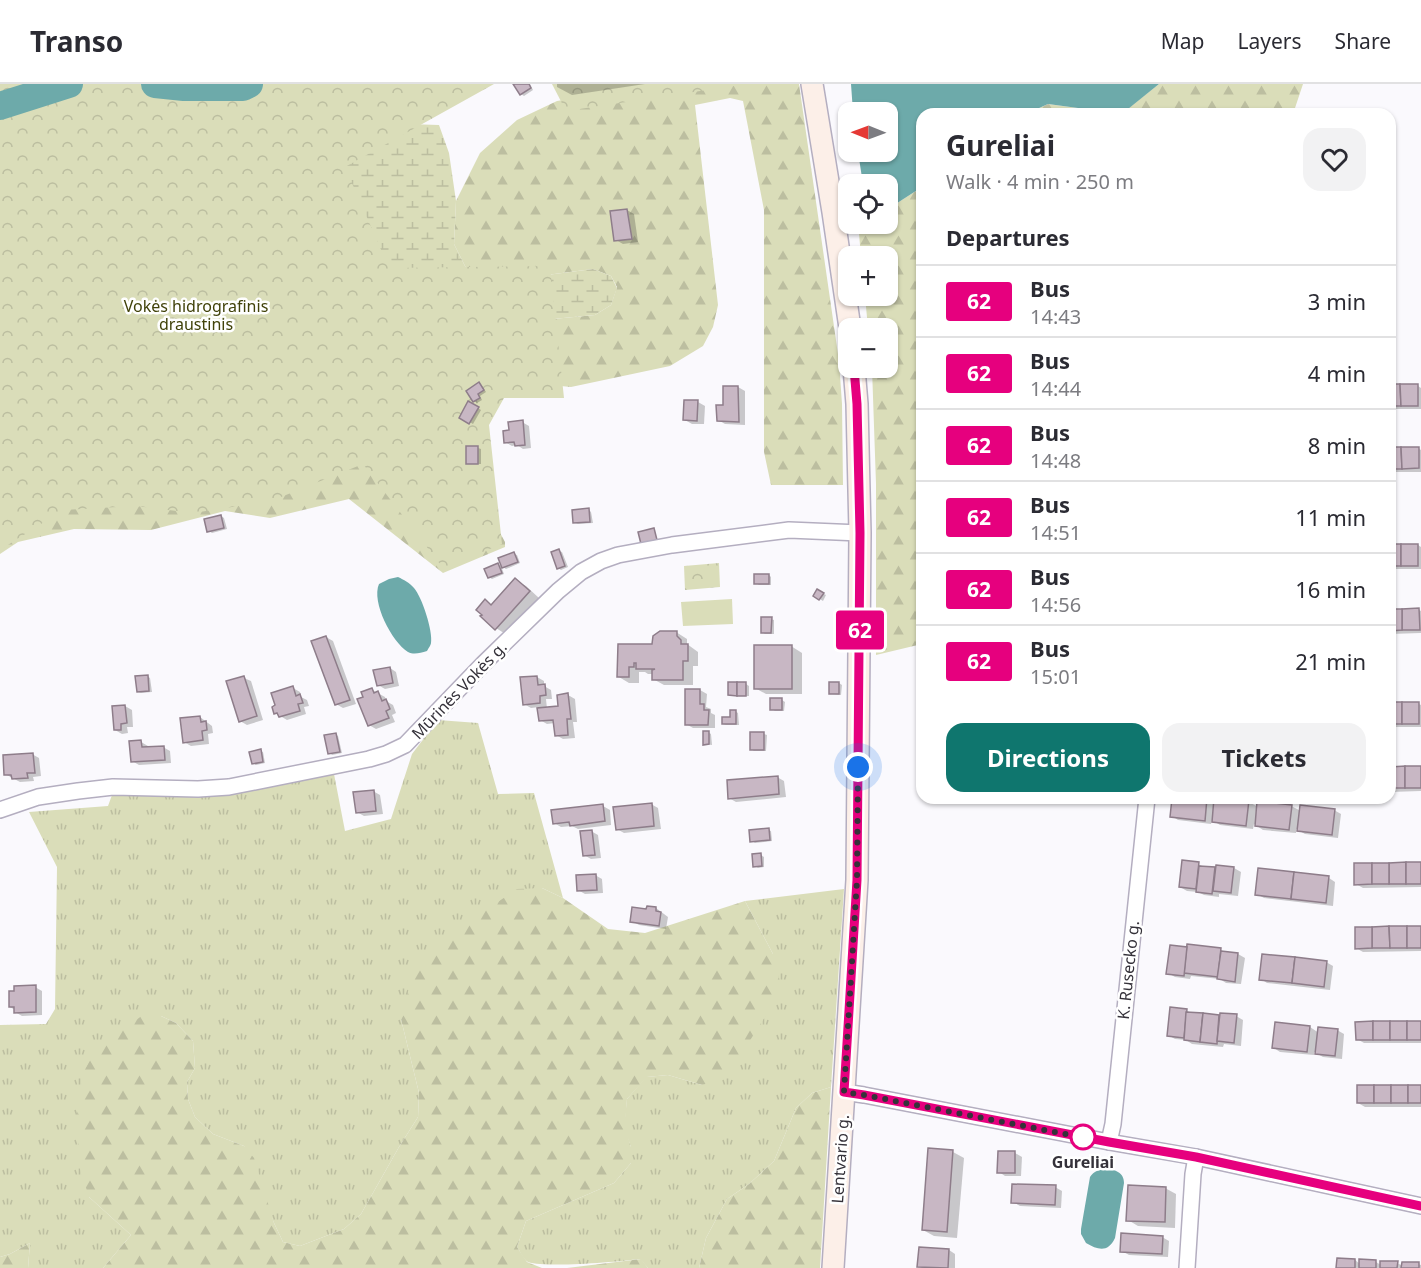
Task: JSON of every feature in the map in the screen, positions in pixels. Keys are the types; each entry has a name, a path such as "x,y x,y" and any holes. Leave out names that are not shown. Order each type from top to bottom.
{"main road":[{"path":"812,84 849,318"},
{"name":"Lentvario g.","path":"833,1268 857,880 860,533 855,378"}],"street":[{"name":"Mūrinės Vokės g.","path":"0,810 38,797 78,791 112,788 229,787 386,754 405,745 558,591 581,572 601,561 618,555 672,545 779,531 860,533"},
{"name":"K. Rusecko g.","path":"1109,1142 1113,1124 1146,804"},
{"path":"844,1092 1196,1157 1421,1206"},
{"path":"1187,1268 1196,1157"}],"green space":[{"name":"Vokės hidrografinis draustinis","path":"0,84 377,84 377,123 368,146 350,153 303,138 199,116 179,129 169,206 176,249 198,274 330,334 390,354 433,350 490,325 595,315 611,305 617,287 611,276 593,269 493,282 471,278 454,244 456,201 480,153 517,120 557,101 656,84 799,84 838,354 838,378 840,378 842,404 843,485 771,485 764,452 764,210 743,101 730,98 695,105 718,305 713,327 703,346 670,366 571,387 540,384 488,368 454,395 453,445 505,542 505,547 443,573 349,499 270,518 225,511 151,530 74,529 18,542 0,554"},
{"name":"Vokės hidrografinis draustinis","path":"0,84 494,84 345,167 389,268 550,266 564,398 504,398 489,425 502,544 443,568 363,464 271,501 193,513 136,506 63,510 0,550"},
{"path":"552,84 747,84 566,111"},
{"path":"1159,84 1303,84 1295,108 1128,108"},
{"path":"1048,104 1078,108 1039,108"},
{"path":"377,123 439,125 449,153 456,201 454,244 471,278 493,282 593,269 611,276 617,288 611,305 595,315 490,325 175,152"},
{"path":"916,191 916,645 876,655 876,484 872,378 898,378 898,318 867,318 866,306 898,306 898,246 860,246 859,234 898,234 898,203"},
{"path":"719,563 720,587 685,590 684,566"},
{"path":"732,599 733,624 683,626 681,602"},
{"path":"438,720 478,723 498,794 534,793 563,898 542,888 401,1019 419,1093 418,1117 361,1214 344,1229 300,1246 283,1242 244,1146 213,1134 195,1117 188,1099 187,1082 195,1068 193,1041 176,1023 161,1016 89,1197 131,1235 103,1268 28,1268 30,1243 0,1257 0,1025 46,1024 55,1009 57,867 29,812 108,806 112,795 213,794 334,774 345,831 391,819 412,754"},
{"path":"542,888 563,898 608,929 645,933 745,901 773,954 780,982 770,1009 731,1070 713,1082 702,1085 668,1075 647,1077 627,1099 625,1126 631,1147 631,1163 614,1183 526,1221 517,1247 527,1262 542,1268 103,1268 131,1235 89,1197 79,1166 77,1115 83,1073 96,1049 143,1015 161,1016 176,1023 193,1041 195,1068 187,1082 188,1099 195,1117 213,1134 244,1146 254,1158 274,1223 283,1242 300,1246 344,1229 361,1214 418,1117 419,1093 401,1019 412,976 428,949 517,889"},
{"path":"844,889 831,1087 812,1093 796,1108 774,1161 749,1184 727,1199 706,1238 699,1268 648,1268 640,1259 565,1264 537,1264 526,1261 517,1247 526,1221 614,1183 631,1163 631,1147 624,1127 627,1099 646,1077 668,1075 702,1085 773,954 745,901"},
{"path":"831,1087 820,1268 699,1268 706,1238 727,1199 749,1184 774,1161 796,1108 812,1093"},
{"path":"30,1243 28,1268 0,1268 0,1257"},
{"path":"641,1259 648,1268 567,1268"}],"water":[{"path":"851,84 1159,84 1129,108 1078,108 1048,104 1039,108 916,108 916,191 898,203 898,174 861,174 860,162 898,162 898,102 852,102"},
{"path":"398,577 414,588 423,606 431,638 427,651 413,653 402,647 390,631 380,611 377,592 379,584"},
{"path":"1106,1168 1121,1174 1124,1183 1115,1238 1109,1246 1102,1249 1086,1243 1081,1229 1090,1177 1095,1172"}],"building":[{"path":"513,84 529,84 531,88 520,95"},
{"path":"627,209 632,239 614,241 610,211"},
{"path":"479,382 484,390 478,394 480,398 473,402 466,391"},
{"path":"1396,384 1400,384 1401,406 1396,406"},
{"path":"1400,384 1418,384 1418,406 1401,406"},
{"path":"723,386 738,386 739,422 717,421 716,405 723,405"},
{"path":"684,400 698,400 697,421 683,420"},
{"path":"468,401 479,407 469,424 459,418"},
{"path":"523,420 525,445 515,446 514,442 504,443 503,431 509,430 508,422"},
{"path":"466,446 478,446 478,464 466,464"},
{"path":"1396,447 1401,447 1402,469 1396,469"},
{"path":"1401,447 1419,447 1419,468 1402,469"},
{"path":"589,508 590,522 573,523 572,510"},
{"path":"221,515 224,528 207,532 204,519"},
{"path":"654,528 657,540 641,544 638,532"},
{"path":"1396,544 1401,544 1401,566 1396,566"},
{"path":"1401,544 1418,544 1418,566 1401,566"},
{"path":"559,549 565,566 557,569 551,552"},
{"path":"514,552 518,562 502,568 498,558"},
{"path":"498,563 502,573 488,578 484,569"},
{"path":"754,574 769,574 769,584 754,584"},
{"path":"515,578 530,591 495,630 476,610 485,599 491,605"},
{"path":"817,589 824,593 819,600 813,596"},
{"path":"1419,608 1420,630 1402,630 1402,609"},
{"path":"1396,609 1402,609 1402,630 1396,630"},
{"path":"761,617 772,617 771,633 761,633"},
{"path":"660,631 677,631 681,644 688,644 688,661 683,661 683,680 652,680 652,670 655,669 636,669 636,663 634,667 629,667 629,677 617,677 618,644 652,644 653,636"},
{"path":"326,636 350,700 335,705 311,641"},
{"path":"754,645 792,645 792,689 754,689"},
{"path":"390,667 393,683 377,686 373,670"},
{"path":"148,675 149,691 137,692 135,676"},
{"path":"244,676 257,716 239,722 226,681"},
{"path":"537,676 538,685 545,684 546,695 540,696 540,703 523,705 520,677"},
{"path":"728,682 737,682 737,696 728,695"},
{"path":"737,682 746,682 746,696 737,696"},
{"path":"829,682 839,682 839,694 829,694"},
{"path":"293,686 296,696 300,694 303,703 298,704 300,711 279,717 277,713 274,714 272,707 275,705 271,693"},
{"path":"372,688 374,693 378,691 382,701 386,699 390,709 386,711 389,718 368,726 357,699 363,697 361,692"},
{"path":"685,689 700,689 700,704 704,704 704,710 709,710 708,725 685,725"},
{"path":"568,693 571,719 567,719 568,735 555,736 553,720 539,721 537,708 558,706 557,695"},
{"path":"770,698 782,698 782,710 770,710"},
{"path":"1396,702 1402,702 1402,724 1396,724"},
{"path":"1402,702 1419,702 1419,724 1402,724"},
{"path":"125,705 127,723 121,724 121,730 114,730 112,706"},
{"path":"730,710 736,710 736,724 722,724 722,717 730,717"},
{"path":"200,716 201,722 206,721 207,730 202,731 203,740 183,743 180,718"},
{"path":"703,731 709,731 709,744 703,745"},
{"path":"750,732 764,732 764,750 750,750"},
{"path":"336,733 340,752 328,754 324,735"},
{"path":"141,740 142,747 164,746 165,760 131,762 129,741"},
{"path":"261,749 263,762 252,764 249,752"},
{"path":"33,753 35,773 27,773 28,778 12,779 11,775 4,775 3,755"},
{"path":"1405,766 1405,788 1396,788 1396,767"},
{"path":"1405,766 1421,766 1421,788 1405,788"},
{"path":"778,776 779,794 728,799 727,780"},
{"path":"374,790 376,811 356,813 353,792"},
{"path":"652,803 654,826 616,830 613,807"},
{"path":"603,804 605,821 570,826 569,822 553,824 551,810"},
{"path":"1171,804 1206,804 1205,821 1170,817"},
{"path":"1214,804 1249,804 1246,826 1212,822"},
{"path":"1257,804 1292,805 1289,830 1255,826"},
{"path":"1300,805 1335,809 1332,835 1297,831"},
{"path":"769,828 770,840 750,842 749,830"},
{"path":"592,830 595,855 583,856 580,831"},
{"path":"761,853 762,866 753,867 752,854"},
{"path":"1182,860 1199,862 1196,889 1179,887"},
{"path":"1406,862 1406,884 1389,884 1389,863"},
{"path":"1406,862 1421,862 1421,884 1406,884"},
{"path":"1354,863 1372,863 1372,884 1354,885"},
{"path":"1372,863 1389,863 1389,884 1372,884"},
{"path":"1216,865 1234,867 1231,893 1213,891"},
{"path":"1199,866 1215,867 1212,894 1196,892"},
{"path":"1258,868 1294,872 1291,899 1255,895"},
{"path":"1294,872 1329,876 1326,903 1291,899"},
{"path":"596,874 597,890 577,891 576,875"},
{"path":"647,906 656,907 656,911 661,912 659,926 630,922 632,907 646,909"},
{"path":"1389,926 1390,948 1372,948 1372,927"},
{"path":"1389,926 1407,926 1407,948 1390,948"},
{"path":"1407,926 1421,926 1421,948 1407,948"},
{"path":"1355,927 1372,927 1372,948 1355,949"},
{"path":"1187,944 1221,948 1218,977 1184,973"},
{"path":"1170,945 1187,947 1184,976 1166,974"},
{"path":"1221,951 1238,953 1235,982 1217,979"},
{"path":"1262,954 1295,957 1292,983 1259,980"},
{"path":"1295,957 1327,961 1324,987 1292,983"},
{"path":"36,985 36,1012 14,1013 14,1007 9,1007 9,991 14,991 14,986"},
{"path":"1170,1007 1187,1009 1184,1038 1167,1036"},
{"path":"1186,1012 1203,1013 1200,1042 1184,1040"},
{"path":"1203,1013 1219,1015 1217,1044 1200,1042"},
{"path":"1220,1013 1237,1014 1234,1043 1217,1041"},
{"path":"1373,1021 1373,1040 1356,1040 1355,1022"},
{"path":"1373,1021 1390,1021 1390,1040 1373,1040"},
{"path":"1390,1021 1407,1021 1407,1040 1390,1040"},
{"path":"1407,1021 1421,1021 1421,1040 1407,1040"},
{"path":"1275,1022 1310,1026 1307,1052 1272,1048"},
{"path":"1318,1027 1338,1029 1335,1056 1315,1054"},
{"path":"1357,1085 1374,1085 1374,1103 1357,1103"},
{"path":"1374,1085 1391,1085 1391,1103 1374,1103"},
{"path":"1391,1085 1408,1085 1408,1103 1391,1103"},
{"path":"1408,1085 1421,1085 1421,1103 1408,1103"},
{"path":"928,1148 953,1150 947,1232 922,1230"},
{"path":"998,1151 1015,1151 1015,1173 997,1173"},
{"path":"1012,1184 1056,1185 1055,1205 1011,1203"},
{"path":"1128,1185 1166,1187 1165,1222 1126,1221"},
{"path":"1121,1233 1163,1236 1162,1254 1120,1252"},
{"path":"919,1247 949,1249 948,1268 917,1267"},
{"path":"1337,1258 1355,1259 1355,1268 1336,1268"},
{"path":"1359,1259 1376,1260 1376,1268 1359,1268"},
{"path":"1380,1261 1398,1261 1397,1268 1380,1268"},
{"path":"1402,1262 1419,1262 1419,1268 1401,1268"}],"waterway":[{"path":"0,106 69,84"},
{"path":"155,84 184,87 243,87 249,84"}],"bus line":[{"name":"62","path":"855,378 860,533 857,880 844,1092 1196,1157 1421,1206"}],"place":[{"name":"Gureliai","path":"1083,1137"}],"route":[{"path":"858,767 857,880 844,1092 1086,1138 1083,1137"}]}
